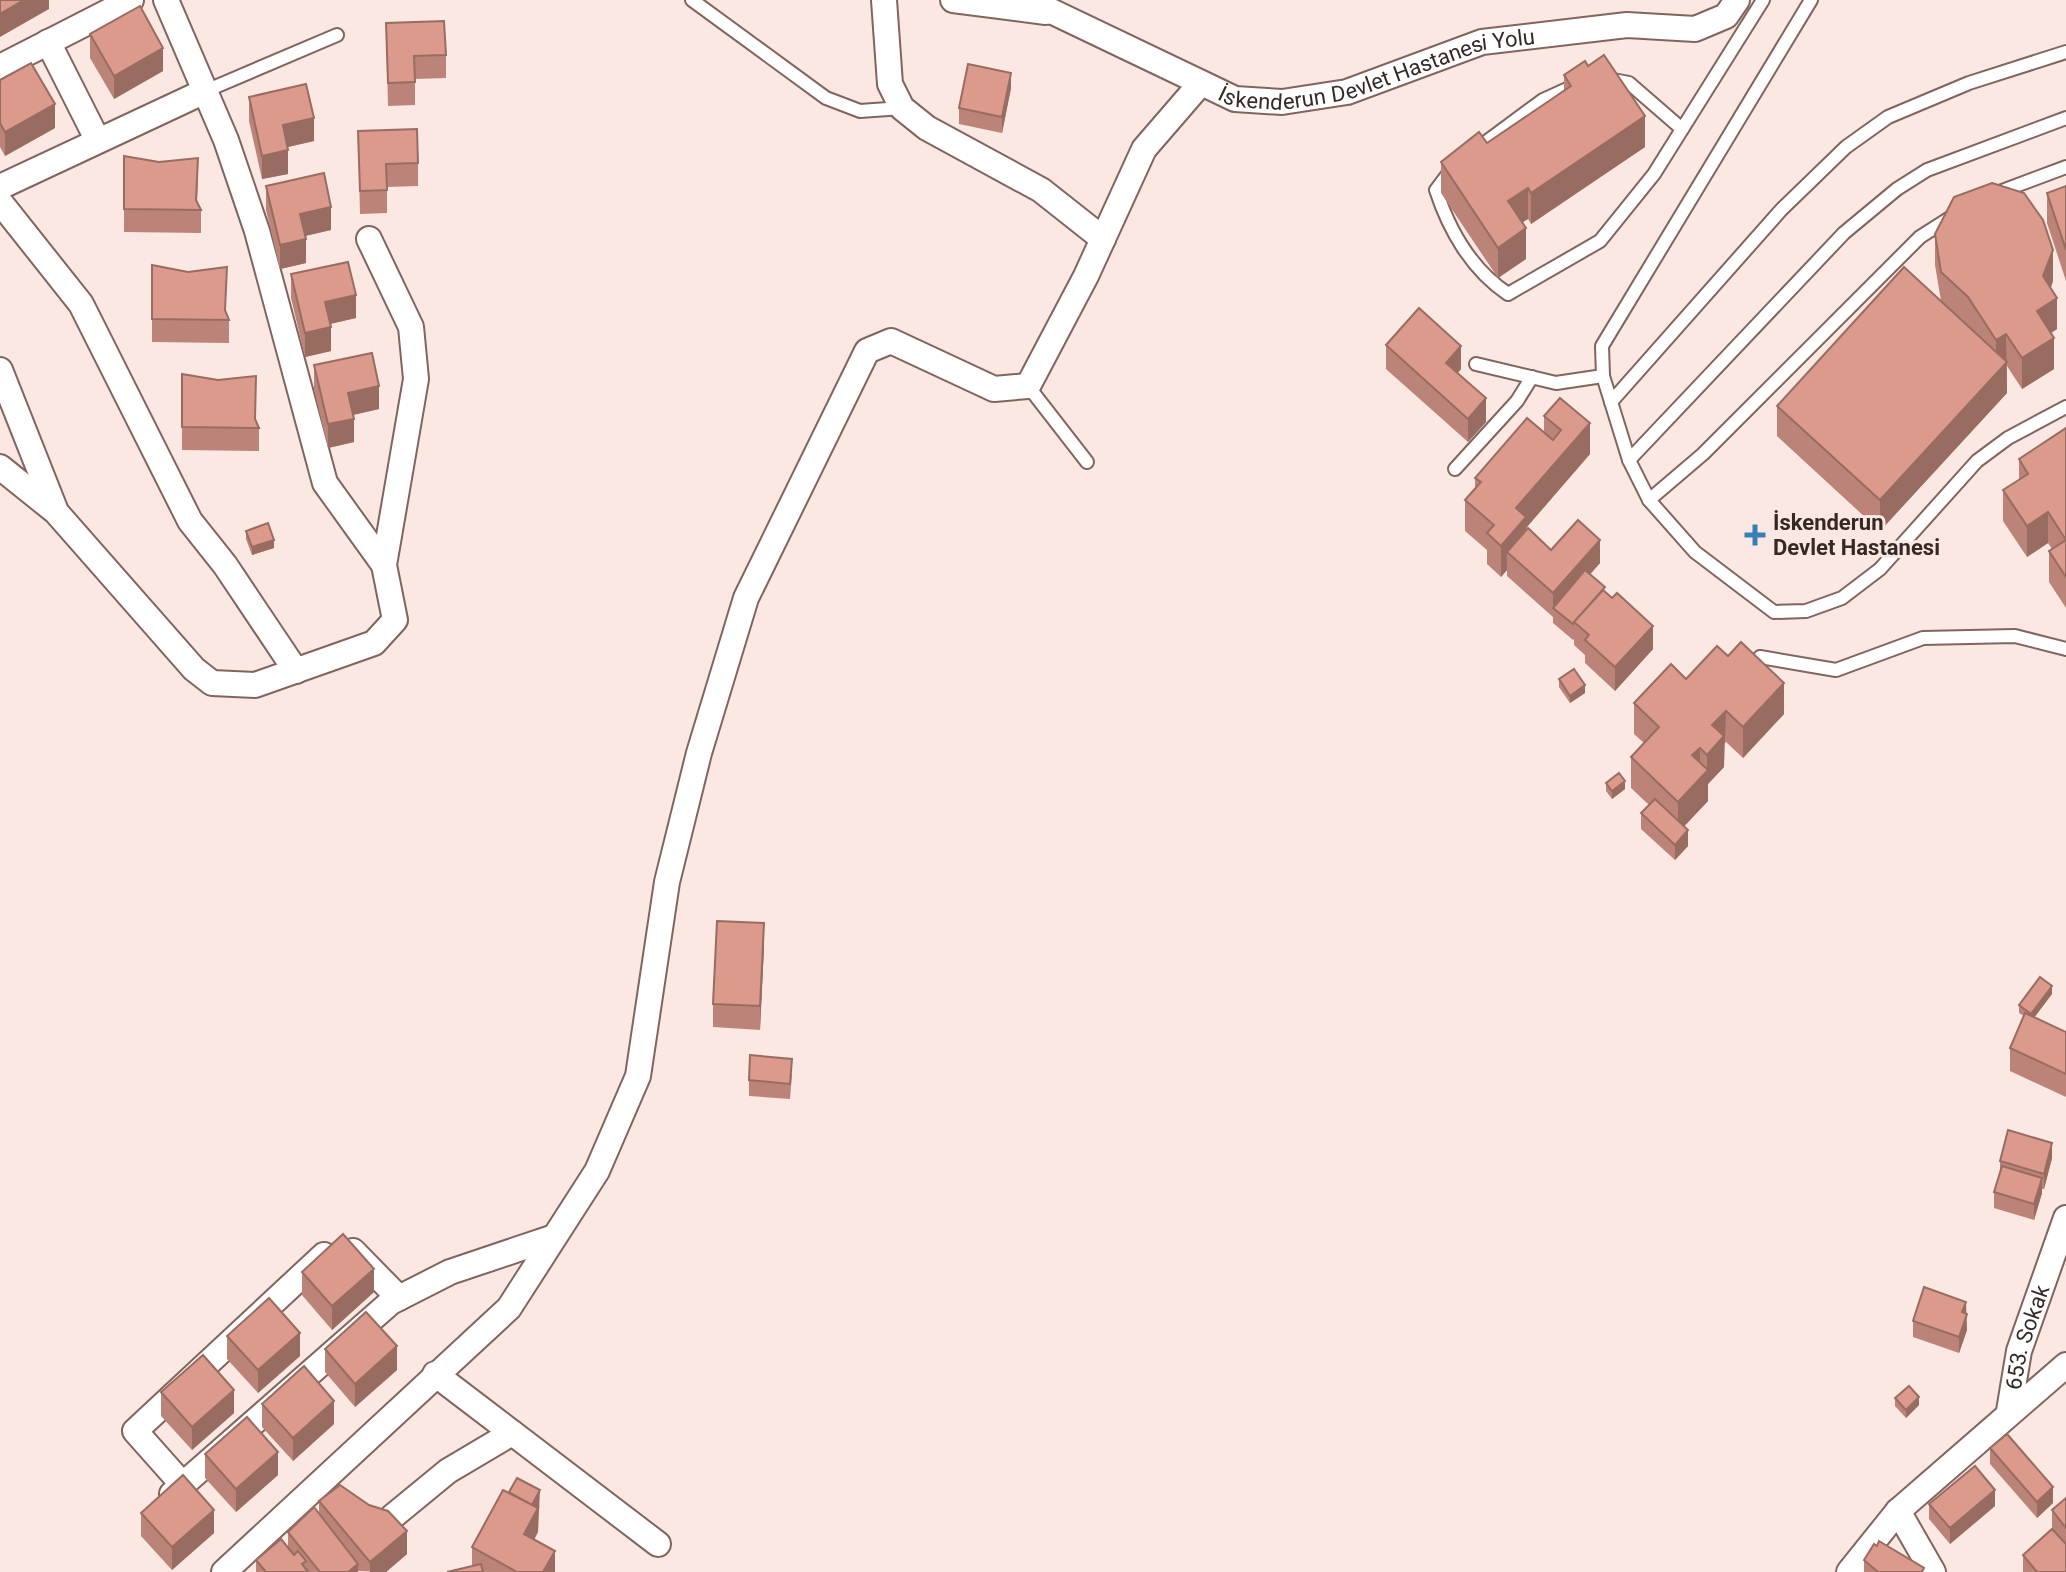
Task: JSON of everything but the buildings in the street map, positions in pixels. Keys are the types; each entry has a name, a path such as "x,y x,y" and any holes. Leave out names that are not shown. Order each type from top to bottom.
{"street":[{"path":"0,67 131,0"},
{"path":"166,0 226,140 257,231 325,483 384,565"},
{"path":"884,0 890,84 902,108 927,128 1041,190 1103,239"},
{"path":"953,0 1055,13"},
{"name":"İskenderun Devlet Hastanesi Yolu","path":"1028,0 1235,99 1282,102 1347,92 1482,42 1627,25 1695,29 1726,16 1737,0"},
{"path":"48,42 97,139"},
{"path":"224,1572 509,1308 551,1238 597,1171 638,1076 667,882 699,753 746,598 867,351 891,341 994,389 1028,386 1103,239 1144,149 1201,83"},
{"path":"0,187 203,92"},
{"path":"0,202 81,304 190,521 296,671"},
{"path":"0,467 56,512 194,669 212,683 255,685 374,643 395,620 384,565 416,379 411,327 369,239"},
{"path":"0,370 56,512"},
{"name":"653. Sokak","path":"2009,1411 2019,1351 2066,1218"},
{"path":"399,1298 341,1239 135,1431 178,1490 399,1298 450,1272 551,1238"},
{"path":"1849,1572 1898,1511 2009,1411 2066,1365"},
{"path":"435,1374 658,1544"},
{"path":"392,1517 448,1471 512,1433"},
{"path":"1898,1511 1933,1572"}],"lane":[{"path":"692,0 826,98 860,111 902,108"},
{"path":"1682,129 1629,83 1595,76 1543,100 1457,163 1436,190 1445,218 1484,278 1508,294 1600,241 1654,174 1763,0"},
{"path":"1811,0 1602,346 1603,376 1629,460 1649,500 1695,552 1750,596 1774,612 1806,611 1842,598 1880,569 1977,461 2008,438 2066,407"},
{"path":"203,92 337,35"},
{"path":"1611,402 1781,210 1846,147 1888,117 1969,83 2066,52"},
{"path":"1629,460 1844,233 1897,189 1927,170 2066,118"},
{"path":"1984,200 2066,167"},
{"path":"1649,500 1703,454 1920,237 1971,207"},
{"path":"1476,364 1556,383 1603,376"},
{"path":"1455,469 1517,401 1532,377"},
{"path":"1028,386 1087,462"},
{"path":"1760,657 1836,670 1923,638 2015,636 2066,649"}],"place":[{"name":"İskenderun Devlet Hastanesi","path":"1755,535"}]}
